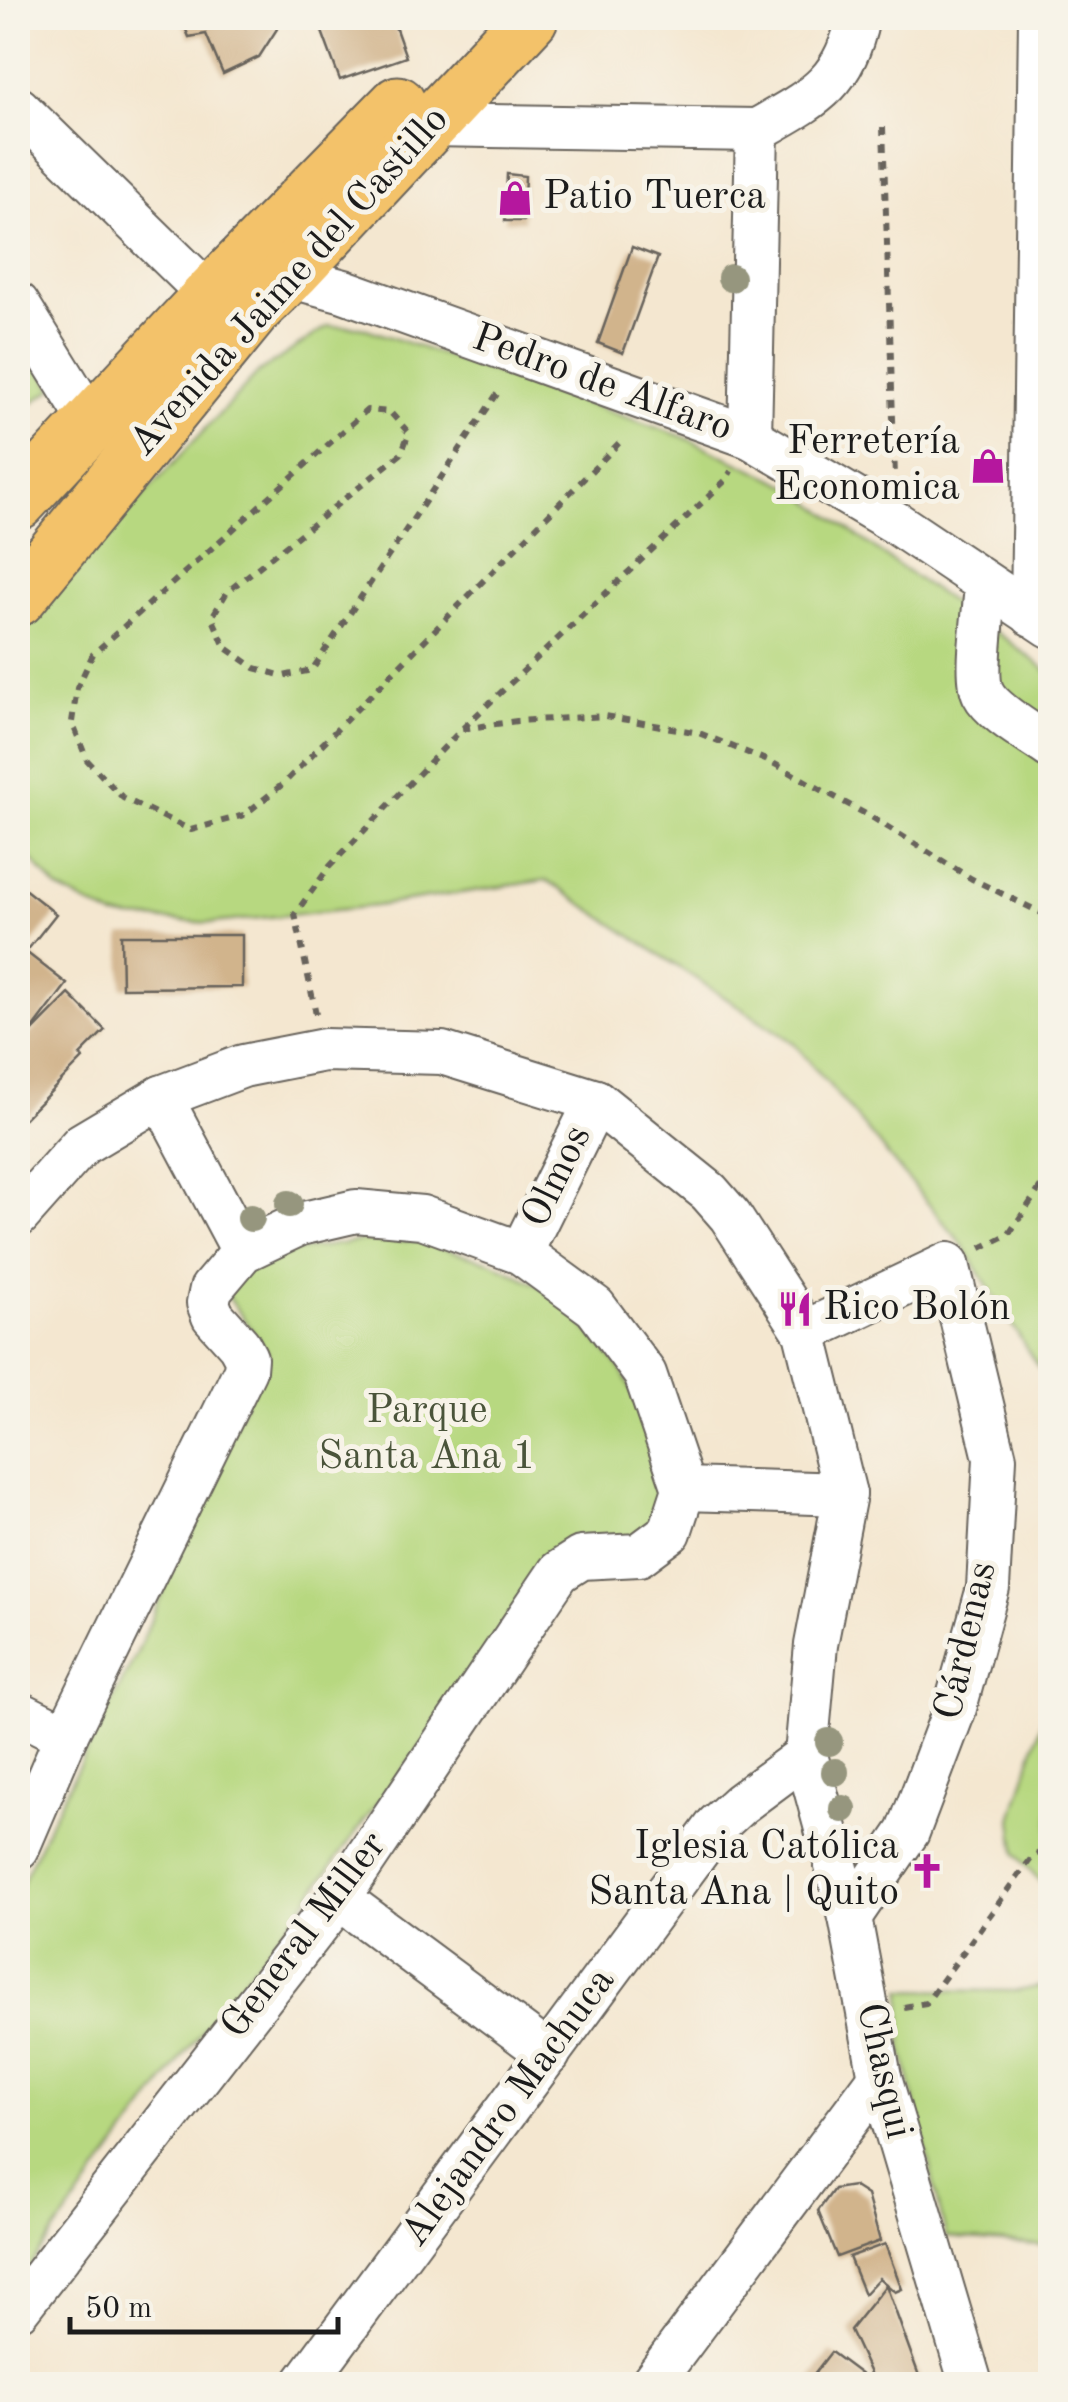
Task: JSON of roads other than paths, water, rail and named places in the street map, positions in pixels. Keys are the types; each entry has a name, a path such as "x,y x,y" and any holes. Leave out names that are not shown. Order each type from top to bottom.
{"main road":[{"name":"Avenida Jaime del Castillo","path":"413,114 478,18"},
{"name":"Avenida Jaime del Castillo","path":"18,502 94,420 225,311 413,114 530,18"},
{"name":"Avenida Jaime del Castillo","path":"18,598 225,311"}],"street":[{"path":"413,114 757,130 809,100 838,72 858,18"},
{"path":"1040,18 1041,620"},
{"path":"18,108 225,311"},
{"path":"750,437 757,130"},
{"name":"Pedro de Alfaro","path":"270,265 750,437 896,523 1041,620"},
{"path":"18,304 81,406 94,420"},
{"path":"986,584 980,676 983,693 996,708 1050,746"},
{"path":"18,1216 82,1144 161,1098 244,1066 324,1050 442,1053 596,1102 708,1192 730,1216 805,1332 844,1494 816,1645 806,1754"},
{"path":"161,1098 242,1251"},
{"name":"Olmos","path":"521,1253 596,1102"},
{"path":"18,1848 66,1736 245,1370 246,1358 239,1346 212,1316 208,1303 211,1289 242,1251 300,1224 356,1211 422,1217 521,1253 594,1307 644,1374 684,1488 844,1494"},
{"name":"Cárdenas","path":"805,1332 948,1264 995,1458 988,1588 955,1708 908,1832 850,1917"},
{"name":"General Miller","path":"18,2309 339,1898 559,1572 581,1558 640,1555 670,1532 684,1488"},
{"path":"18,1712 66,1736"},
{"name":"Chasqui","path":"806,1754 850,1917 880,2077 971,2384"},
{"name":"Alejandro Machuca","path":"304,2384 717,1825 806,1754"},
{"path":"339,1898 549,2054"},
{"path":"651,2384 880,2077"}],"place":[{"name":"Patio Tuerca","path":"515,198"},
{"name":"Ferretería Economica","path":"988,466"},
{"name":"Rico Bolón","path":"795,1309"},
{"name":"Iglesia Católica Santa Ana | Quito","path":"927,1871"}],"park label":[{"name":"Parque Santa Ana 1","path":"427,1435"}]}
